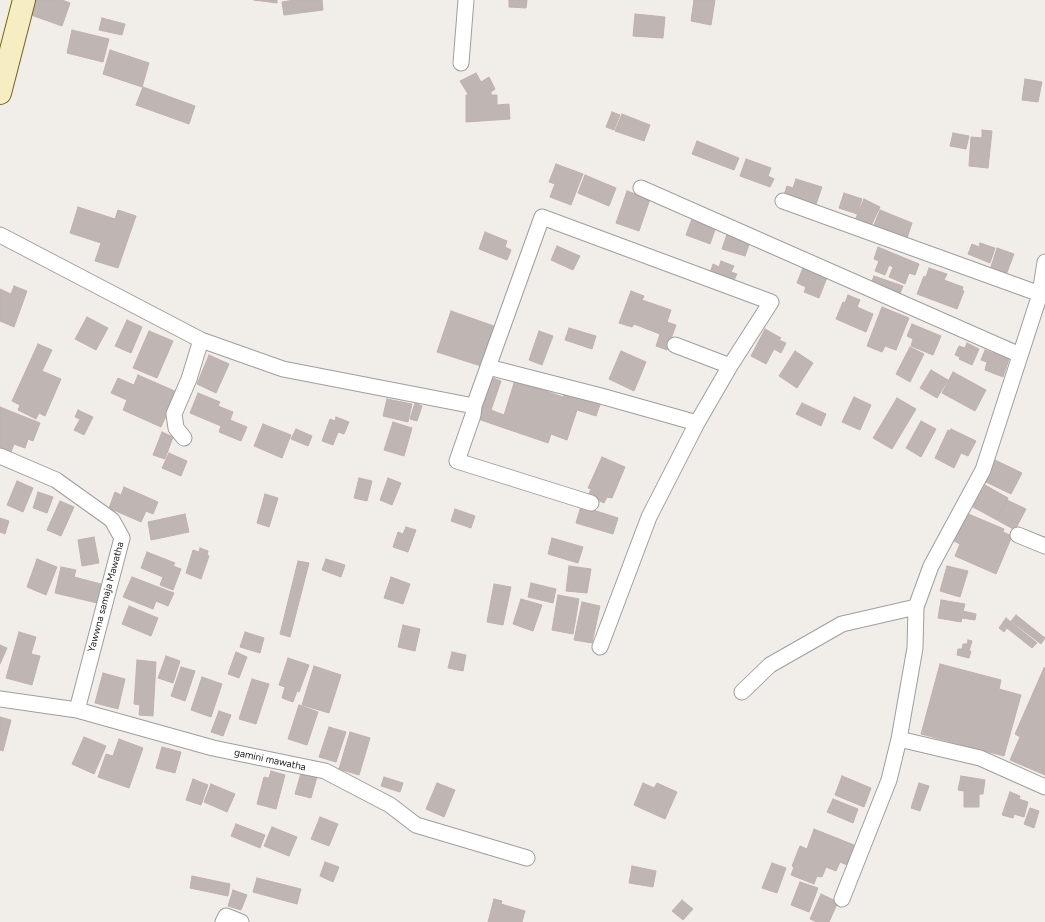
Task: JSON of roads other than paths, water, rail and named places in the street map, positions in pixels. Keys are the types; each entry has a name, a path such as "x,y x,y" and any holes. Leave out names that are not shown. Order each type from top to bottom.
{"street":[{"path":"0,93 24,0"},
{"path":"461,63 466,0"},
{"path":"640,188 1020,355"},
{"path":"783,201 1040,294"},
{"path":"591,503 457,461 473,415 474,406 542,217 771,302 730,366 697,423 649,517 600,647"},
{"path":"0,235 201,340 283,369 474,406"},
{"path":"842,899 889,780 899,739 915,648 916,607 931,566 983,470 1040,294 1045,262"},
{"path":"184,438 176,428 174,414 189,379 201,340"},
{"path":"675,345 730,366"},
{"path":"488,367 602,396 697,423"},
{"name":"Yawwna samaja Mawatha","path":"0,456 56,480 112,520 122,538 77,710"},
{"path":"1018,535 1045,546"},
{"path":"742,692 770,665 842,624 916,607"},
{"name":"gamini mawatha","path":"0,699 77,710 213,748 325,771 390,805 416,825 527,858"},
{"path":"899,739 980,758 1045,787"},
{"path":"223,922 226,916 241,922"}]}
